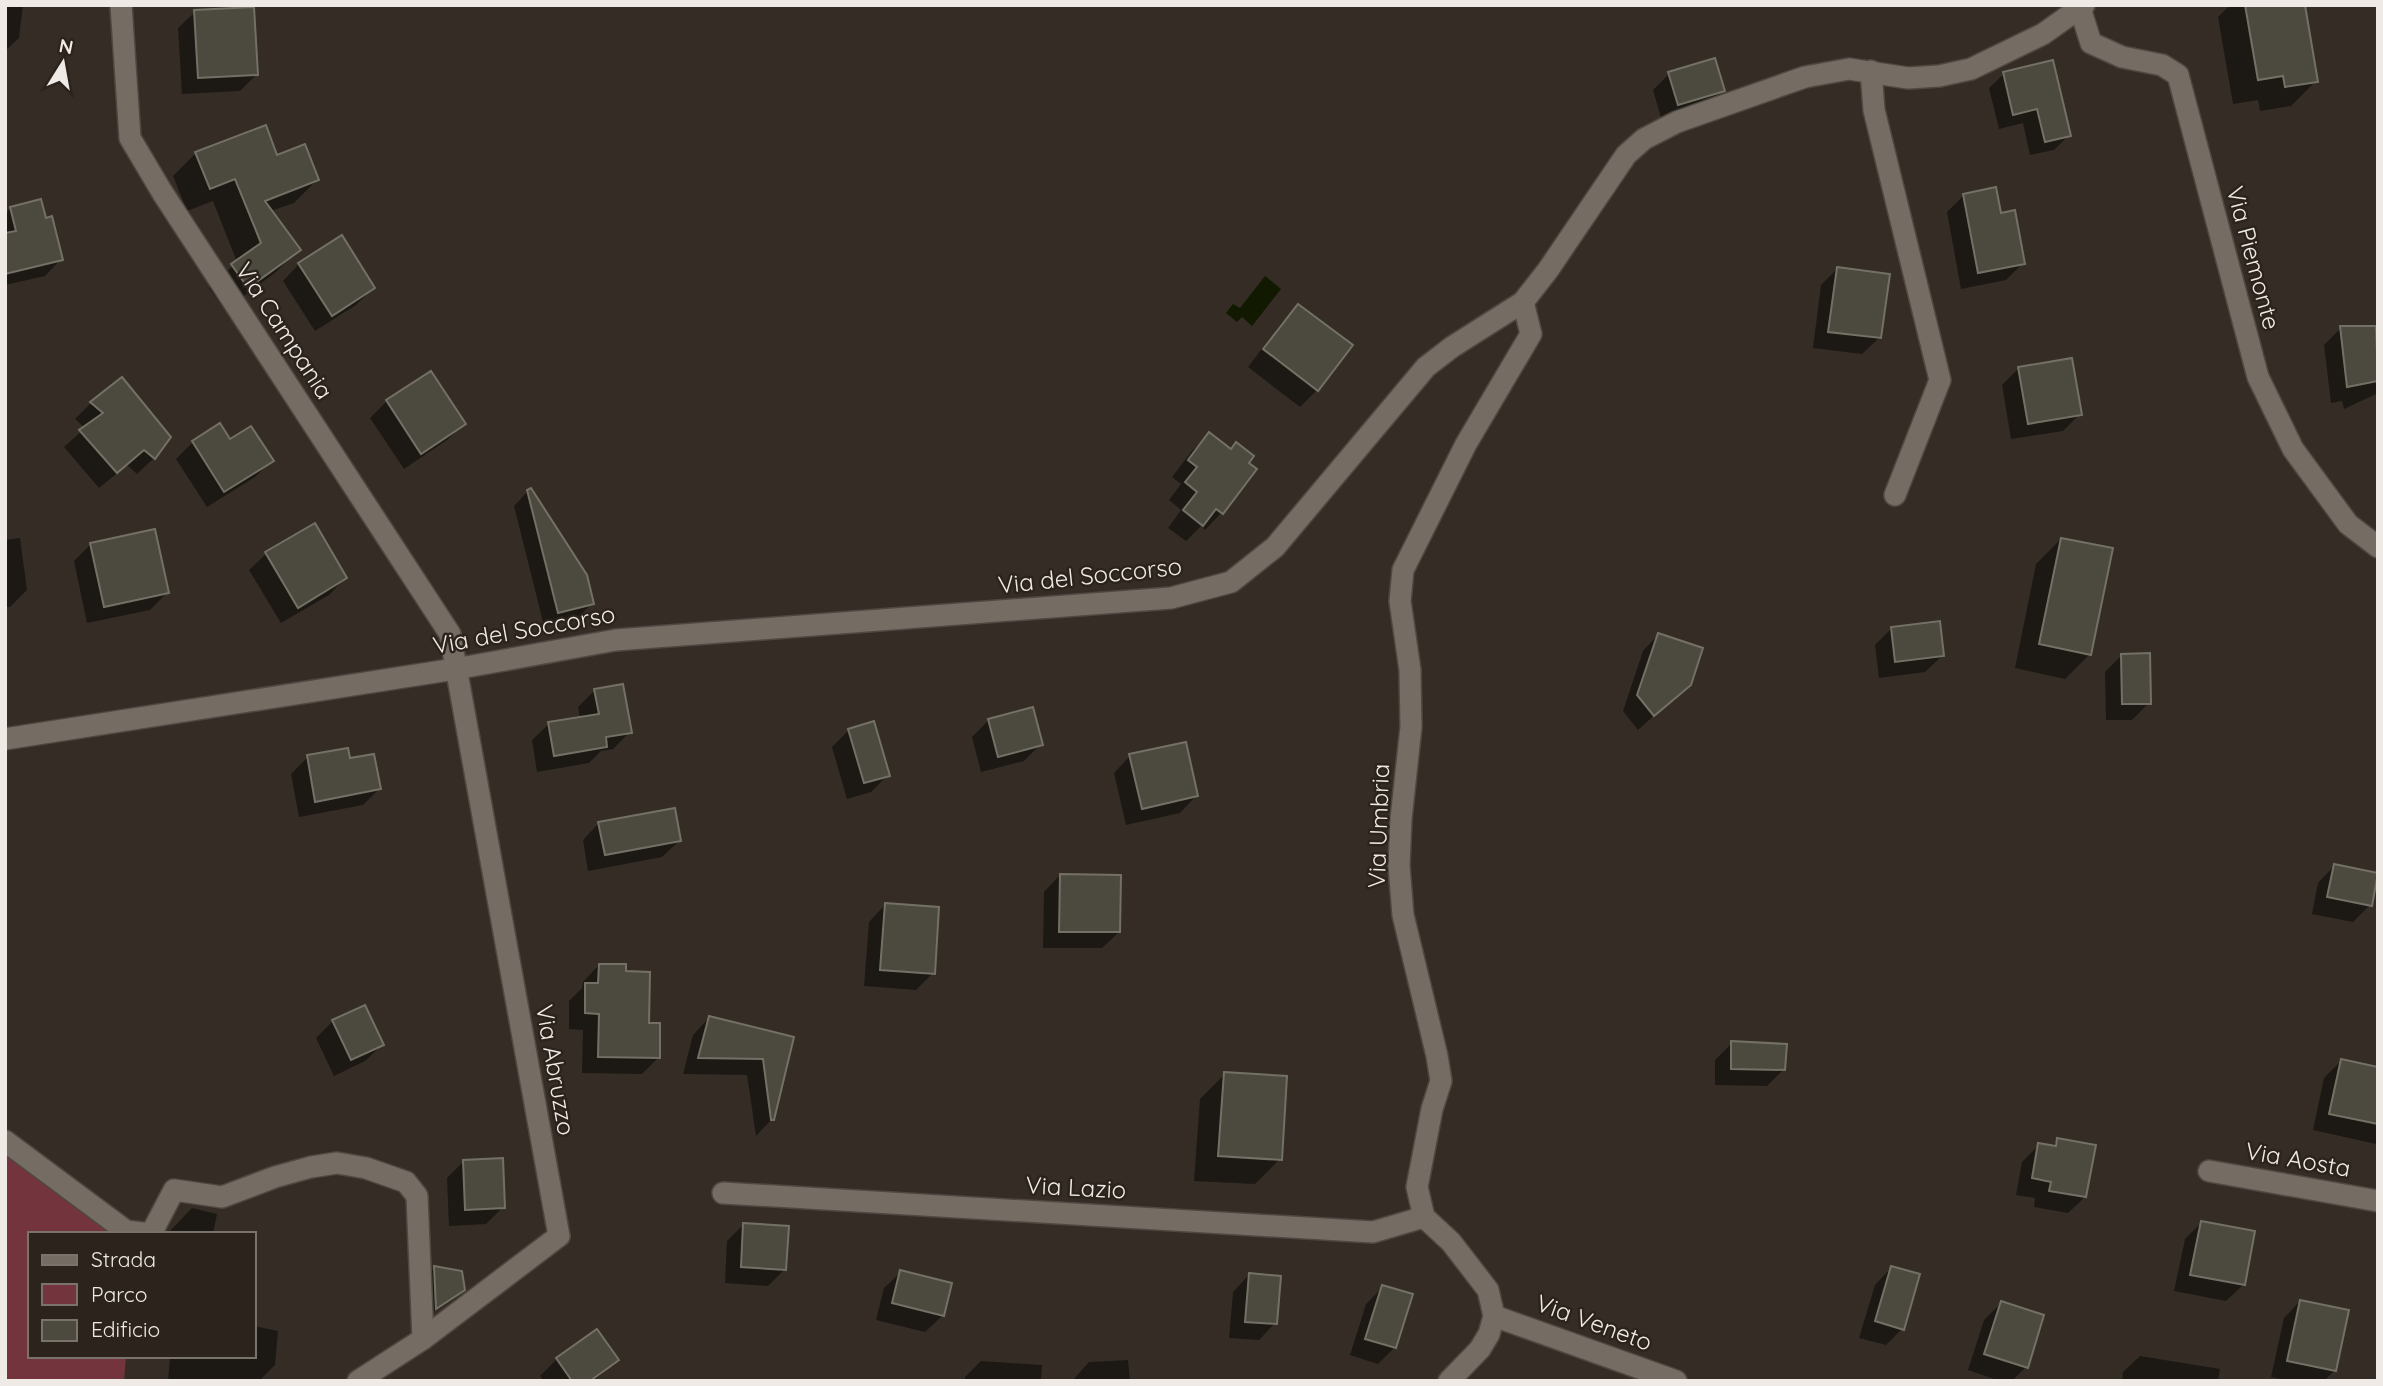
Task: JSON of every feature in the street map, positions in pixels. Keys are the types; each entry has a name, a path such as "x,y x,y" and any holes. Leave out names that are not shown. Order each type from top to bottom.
{"street":[{"name":"Via Campania","path":"121,5 130,138 162,192 450,634 455,668"},
{"name":"Via del Soccorso","path":"5,739 616,640 1171,598 1231,582 1275,547 1426,367 1452,346 1522,302 1548,270 1626,155 1644,139 1677,122 1805,78 1849,69 1908,78 1940,76 1971,69 2043,34 2081,6"},
{"name":"Via Piemonte","path":"2081,6 2091,43 2122,57 2162,65 2178,75 2258,377 2293,449 2348,524 2378,547"},
{"path":"1871,71 1874,110 1940,380 1895,495"},
{"name":"Via Umbria","path":"1423,1217 1418,1187 1432,1109 1441,1081 1403,915 1399,866 1411,727 1410,670 1402,626 1403,570 1466,444 1531,334 1522,302"},
{"name":"Via Abruzzo","path":"358,1381 423,1339 559,1237 455,668"},
{"path":"5,1141 126,1231 134,1232"},
{"path":"151,1232 174,1190 222,1197 287,1174 337,1163 366,1168 406,1182 417,1196 423,1339"},
{"name":"Via Aosta","path":"2210,1171 2378,1201"},
{"name":"Via Lazio","path":"723,1193 1373,1231 1423,1217"},
{"path":"1423,1217 1451,1242 1488,1290 1494,1316 1489,1334 1480,1349 1449,1381"},
{"name":"Via Veneto","path":"1494,1316 1676,1381"}],"green space":[{"path":"5,1152 109,1232 28,1232 28,1358 126,1358 124,1381 5,1381"}],"shaded area":[{"path":"1265,276 1281,289 1252,326 1242,317 1237,322 1226,313 1233,304 1240,308"}],"building":[{"path":"2245,5 2305,5 2318,82 2285,87 2283,76 2258,80"},
{"path":"254,7 258,75 198,78 194,10"},
{"path":"1715,58 1725,91 1678,105 1668,72"},
{"path":"2053,60 2071,136 2045,142 2037,109 2013,115 2003,72"},
{"path":"266,125 277,155 305,144 319,180 265,201 301,250 248,288 231,264 261,243 235,179 210,189 195,152"},
{"path":"1996,187 2001,213 2015,210 2025,264 1978,273 1963,194"},
{"path":"41,199 46,218 52,216 63,260 5,274 5,233 16,231 10,207"},
{"path":"342,235 375,288 332,316 298,263"},
{"path":"1837,267 1890,274 1881,338 1828,332"},
{"path":"1298,304 1353,345 1318,391 1263,349"},
{"path":"2340,326 2376,326 2378,381 2347,387"},
{"path":"2072,358 2082,415 2028,424 2018,367"},
{"path":"431,371 466,424 421,454 386,400"},
{"path":"122,377 171,437 155,459 144,450 117,473 79,430 103,413 90,402"},
{"path":"220,423 230,439 251,426 274,461 224,492 192,441"},
{"path":"1209,432 1231,449 1236,442 1254,456 1249,463 1257,469 1223,514 1216,509 1203,526 1183,510 1197,492 1185,482 1197,467 1188,460"},
{"path":"531,488 587,575 594,604 558,613 527,490"},
{"path":"315,523 347,578 298,608 265,552"},
{"path":"155,529 169,593 104,607 90,543"},
{"path":"2061,538 2113,548 2091,655 2039,644"},
{"path":"1940,621 1944,656 1895,662 1891,627"},
{"path":"1658,633 1703,648 1691,685 1654,716 1637,695"},
{"path":"2150,653 2151,704 2122,704 2121,654"},
{"path":"623,684 632,733 606,737 607,747 554,756 548,722 599,714 594,689"},
{"path":"1033,707 1043,745 998,757 988,719"},
{"path":"874,721 890,776 864,783 848,729"},
{"path":"1186,742 1198,796 1142,809 1129,754"},
{"path":"348,748 350,758 374,754 381,789 315,802 307,755"},
{"path":"675,808 681,841 605,855 598,822"},
{"path":"2334,864 2378,873 2372,906 2327,897"},
{"path":"1060,874 1121,875 1120,932 1059,932"},
{"path":"885,903 939,907 935,974 880,970"},
{"path":"599,964 626,964 626,971 650,972 649,1023 660,1023 660,1058 598,1057 599,1014 585,1013 585,983 598,983"},
{"path":"365,1005 384,1045 351,1060 332,1020"},
{"path":"709,1016 794,1037 774,1120 771,1120 763,1059 698,1058"},
{"path":"1731,1041 1787,1044 1785,1070 1731,1069"},
{"path":"2341,1059 2378,1067 2378,1124 2329,1114"},
{"path":"1224,1072 1287,1076 1282,1160 1218,1156"},
{"path":"2057,1138 2096,1145 2086,1197 2049,1191 2051,1182 2032,1178 2038,1143 2056,1146"},
{"path":"503,1158 505,1208 465,1210 463,1160"},
{"path":"2201,1221 2255,1231 2245,1285 2190,1275"},
{"path":"743,1223 789,1226 786,1270 741,1267"},
{"path":"434,1266 462,1271 465,1290 436,1309"},
{"path":"1891,1266 1920,1274 1904,1330 1875,1321"},
{"path":"900,1270 952,1283 944,1316 892,1303"},
{"path":"1249,1273 1281,1276 1277,1324 1245,1322"},
{"path":"1382,1285 1413,1294 1396,1348 1365,1339"},
{"path":"2300,1300 2349,1310 2336,1371 2287,1361"},
{"path":"2001,1301 2044,1315 2028,1368 1984,1354"},
{"path":"597,1329 619,1360 590,1381 572,1381 556,1358"}]}
